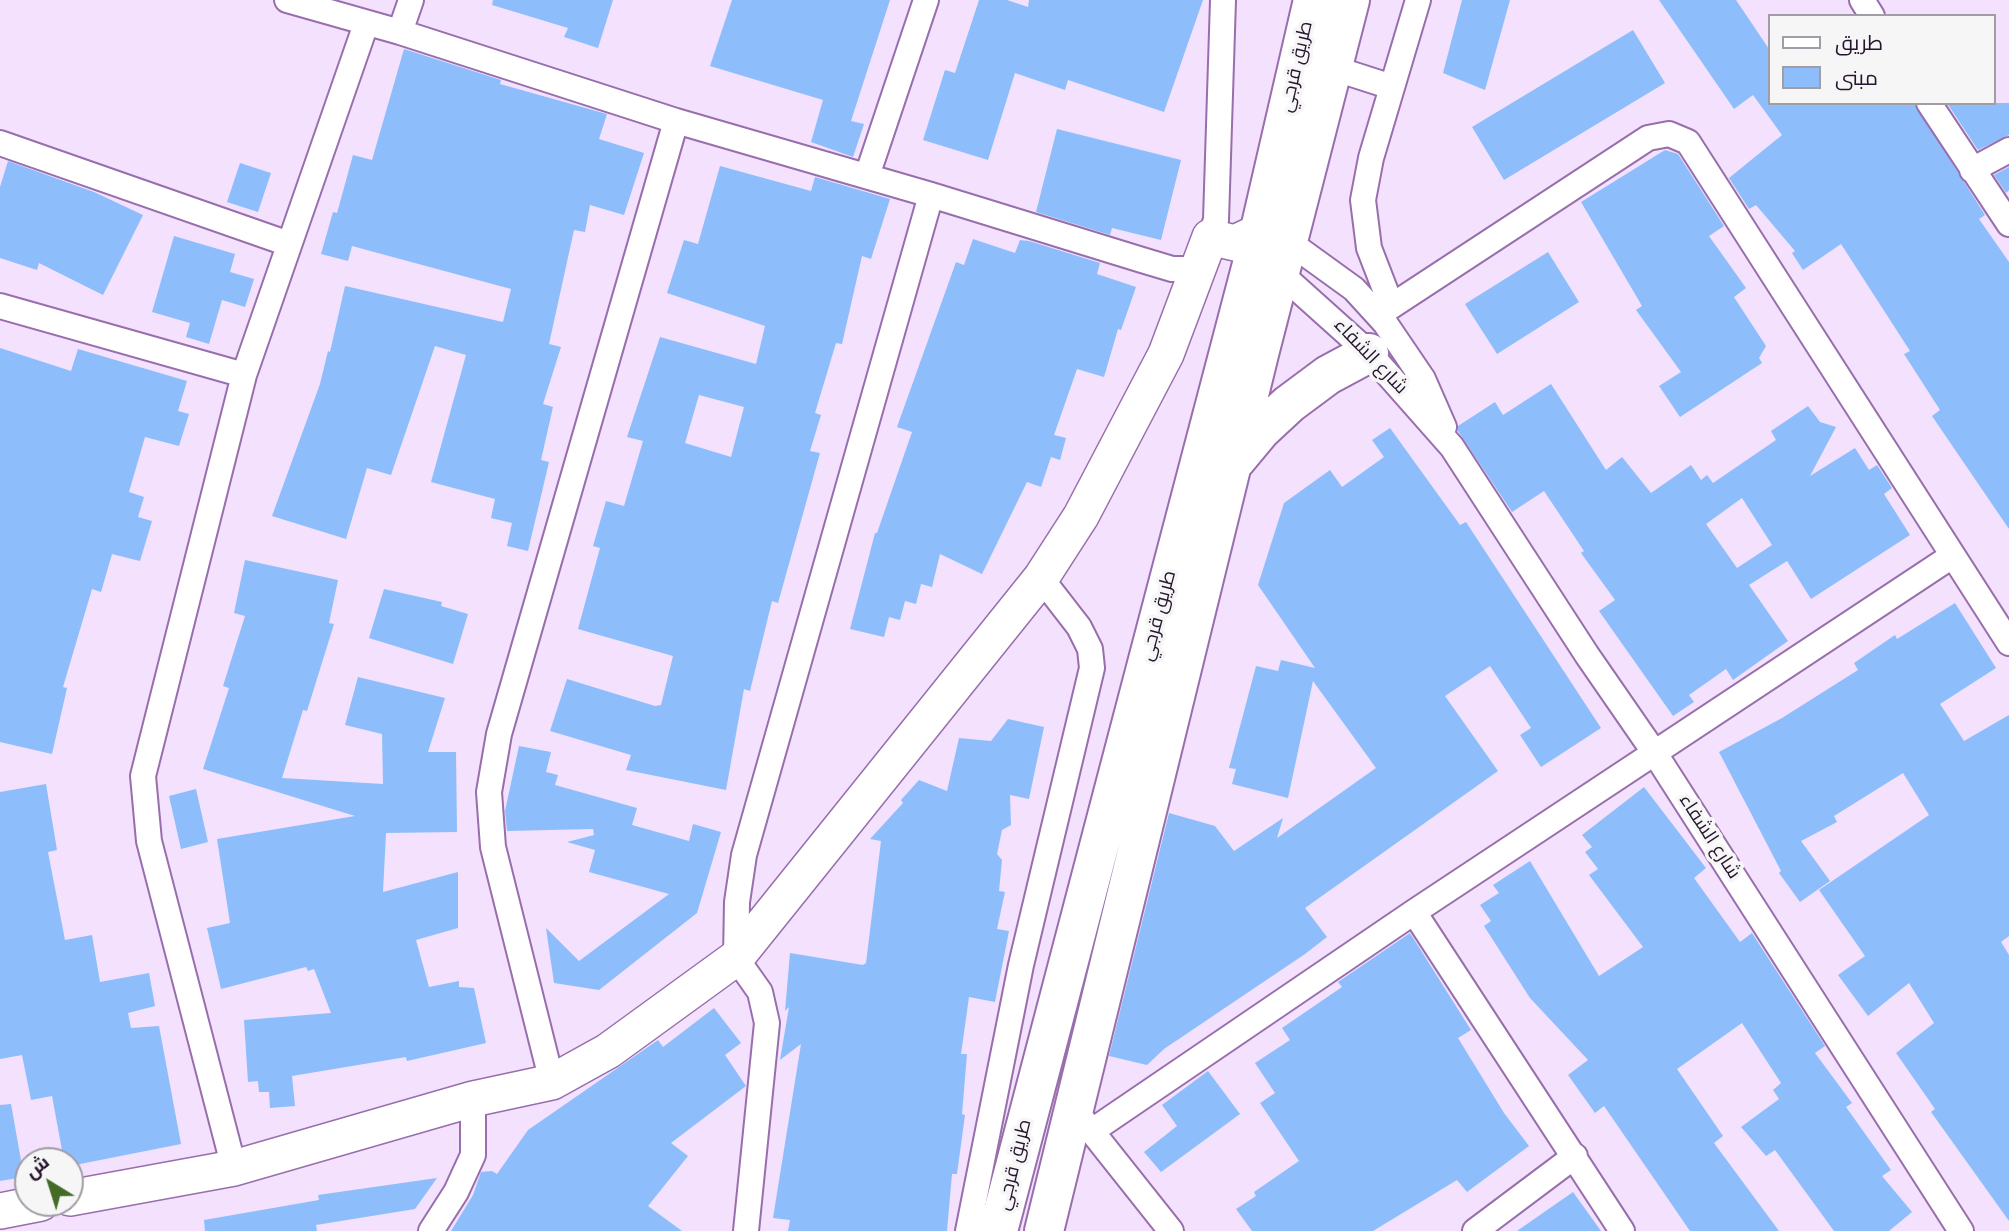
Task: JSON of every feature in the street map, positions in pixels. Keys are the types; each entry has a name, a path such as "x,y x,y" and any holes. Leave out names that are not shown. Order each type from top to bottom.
{"highway":[{"name":"طريق قرجي","path":"998,1231 1312,0"},
{"name":"طريق قرجي","path":"1044,1231 1084,1121 1232,465 1247,251 1333,68 1350,0"},
{"path":"1232,465 1261,430 1289,404 1328,375 1369,353"}],"main road":[{"path":"84,1195 234,1168 473,1099 552,1082 608,1051 736,958 1041,578 1080,516 1166,354 1247,251"}],"street":[{"path":"287,0 400,32 676,121 1172,269 1247,251"},
{"path":"400,32 411,0"},
{"path":"867,176 926,0"},
{"path":"1223,0 1216,220 1247,251"},
{"path":"1418,0 1371,158 1363,200 1369,248 1384,310 1648,138 1669,134 1688,142 2009,643"},
{"path":"234,1168 149,841 143,776 244,375 366,24"},
{"path":"1333,68 1391,87"},
{"path":"1930,105 2009,225"},
{"path":"552,1082 493,848 489,792 499,734 676,121"},
{"path":"0,143 289,244"},
{"path":"1972,170 2009,150"},
{"path":"746,1231 767,1023 760,992 736,958 737,902 744,855 931,195"},
{"name":"شارع الشفاء","path":"1247,251 1354,289 1384,310 1423,379 1452,447"},
{"name":"شارع الشفاء","path":"1247,251 1369,353 1452,447 1587,655 1654,752 1961,1231"},
{"path":"0,306 244,375"},
{"path":"1171,1231 1084,1121 1414,912 1952,556"},
{"path":"968,1231 1021,965 1092,668 1090,649 1079,626 1041,578"},
{"path":"1414,912 1622,1231"},
{"path":"431,1231 456,1192 472,1155 473,1099"},
{"path":"1475,1231 1575,1156"}],"building":[{"path":"493,0 613,0 598,48 564,37 568,28 492,5"},
{"path":"732,0 890,0 851,121 864,124 853,157 811,142 823,100 710,66"},
{"path":"979,0 1007,0 1028,7 1029,0 1203,0 1164,112 1068,80 1065,90 1015,73 988,160 923,140 945,70 955,73"},
{"path":"1462,0 1510,0 1485,90 1443,73"},
{"path":"1659,0 1736,0 1768,48 1768,105 1915,105 1985,215 1979,219 2009,262 2009,529 1932,416 1940,410 1904,354 1910,351 1841,244 1803,270 1792,253 1795,251 1756,205 1749,209 1729,178 1782,135 1753,95 1734,109"},
{"path":"1633,30 1665,83 1504,180 1472,127"},
{"path":"404,49 501,80 500,84 607,114 599,139 644,153 624,215 590,205 585,232 574,230 549,344 561,347 543,404 553,407 541,460 549,462 528,551 507,546 512,523 491,518 495,499 431,482 466,355 435,346 391,475 367,468 346,539 272,516 320,384 345,286 503,322 511,289 352,246 348,261 321,254 333,212 337,213 353,155 372,160"},
{"path":"2009,103 2009,135 1978,150 1948,105"},
{"path":"1057,129 1181,160 1161,240 1112,228 1110,235 1036,212"},
{"path":"1665,150 1678,154 1724,226 1709,236 1746,288 1734,297 1766,346 1759,358 1762,363 1680,417 1659,386 1681,372 1636,310 1642,306 1581,202"},
{"path":"8,161 94,192 143,215 103,295 39,263 37,270 0,258 0,187"},
{"path":"240,163 271,173 258,212 227,202"},
{"path":"720,166 811,191 815,177 890,199 871,259 862,256 842,344 836,343 815,413 821,415 810,451 820,453 778,603 772,601 750,691 744,689 726,790 626,770 631,755 550,731 567,679 655,706 661,705 673,656 578,629 600,548 593,546 606,501 624,506 643,441 627,437 660,337 756,364 765,326 667,293 684,240 698,244","holes":["699,395 744,407 731,457 685,443"]},
{"path":"2009,167 2009,190 2006,193 1994,175"},
{"path":"174,236 235,254 230,272 254,279 245,307 222,300 209,344 186,337 190,323 152,312"},
{"path":"973,239 1015,253 1020,240 1029,241 1100,263 1097,274 1136,287 1121,330 1118,329 1104,377 1077,369 1054,435 1066,438 1060,460 1051,457 1041,487 1027,482 982,574 940,554 932,587 921,584 916,604 905,601 900,620 889,617 884,637 850,629 875,533 912,432 897,427 956,262 964,265"},
{"path":"1548,252 1579,302 1497,354 1465,304"},
{"path":"0,348 71,371 78,349 187,381 178,411 189,414 179,446 145,437 129,492 144,497 138,517 152,521 140,561 112,554 101,592 92,589 63,687 67,688 52,754 0,742"},
{"path":"1551,384 1606,470 1622,457 1651,493 1691,465 1701,480 1707,475 1713,483 1776,440 1771,431 1808,406 1820,422 1836,427 1810,476 1855,448 1869,470 1877,465 1892,488 1884,494 1910,535 1811,599 1787,561 1749,585 1788,641 1733,680 1726,669 1689,695 1694,702 1673,716 1599,611 1615,600 1581,553 1584,551 1544,491 1512,512 1458,431 1458,426 1495,402 1503,415","holes":["1742,498 1772,545 1737,568 1706,524"]},
{"path":"1390,428 1460,525 1466,522 1601,728 1541,767 1520,735 1531,728 1490,666 1445,696 1498,771 1305,908 1327,937 1305,954 1164,1049 1147,1065 1109,1056 1169,813 1215,826 1234,851 1283,818 1277,838 1376,768 1313,681 1288,798 1232,784 1236,769 1229,768 1256,666 1278,671 1281,660 1315,668 1258,585 1284,503 1330,470 1342,487 1384,457 1372,440"},
{"path":"245,560 338,580 329,623 334,624 307,711 303,710 282,778 383,784 382,734 345,725 358,677 445,698 428,752 456,752 457,832 386,833 383,892 458,872 458,928 416,940 429,987 459,981 459,987 474,988 486,1043 407,1061 406,1057 292,1076 295,1106 270,1108 269,1092 259,1092 258,1081 248,1082 244,1020 331,1013 314,969 308,971 306,967 221,989 207,928 230,923 217,839 355,816 203,769 229,688 223,686 245,616 234,613"},
{"path":"384,589 442,602 441,606 468,614 453,664 369,638"},
{"path":"1955,603 1996,668 1940,704 1964,741 2009,715 2009,936 2001,942 2009,955 2009,1221 1931,1112 1935,1109 1896,1053 1934,1023 1909,983 1868,1016 1838,975 1865,956 1819,890 1929,815 1903,773 1834,816 1837,822 1801,841 1830,881 1800,902 1779,873 1781,871 1719,752 1782,718 1858,670 1854,663 1895,635 1897,639"},
{"path":"1008,719 1044,727 1029,799 1010,795 1011,825 1002,830 997,854 1002,860 999,891 1005,892 997,929 1009,931 995,1002 969,997 961,1054 967,1054 962,1114 965,1115 957,1174 952,1174 947,1231 788,1231 790,1220 773,1218 801,1044 780,1060 789,1007 785,1011 790,953 863,965 866,963 881,841 870,839 903,803 901,800 919,780 947,791 959,738 991,741"},
{"path":"519,746 551,752 546,772 558,775 555,785 637,808 632,825 689,841 693,824 721,832 697,913 599,990 554,983 546,928 579,961 669,894 589,872 595,850 567,842 594,835 593,829 507,831 505,811"},
{"path":"46,784 57,850 48,852 65,940 92,935 100,982 149,973 155,1006 128,1013 131,1028 159,1026 181,1144 84,1163 84,1147 61,1147 52,1096 31,1100 22,1055 0,1059 0,792"},
{"path":"1644,787 1706,868 1694,878 1740,942 1752,933 1825,1046 1815,1053 1852,1103 1846,1107 1891,1170 1882,1176 1912,1212 1889,1231 1834,1231 1775,1150 1766,1156 1741,1127 1779,1099 1773,1090 1781,1083 1742,1023 1677,1069 1723,1136 1714,1143 1779,1231 1690,1231 1604,1106 1595,1113 1568,1075 1588,1060 1530,998 1484,926 1491,921 1480,905 1499,893 1493,885 1530,861 1599,976 1643,947 1589,875 1598,869 1585,852 1592,847 1582,835"},
{"path":"196,789 208,842 181,849 169,796"},
{"path":"1410,933 1471,1030 1458,1038 1504,1113 1529,1146 1467,1192 1457,1180 1373,1231 1252,1231 1236,1209 1256,1196 1254,1192 1299,1161 1260,1103 1275,1093 1255,1063 1290,1040 1282,1028 1342,987 1338,982"},
{"path":"714,1008 741,1043 725,1055 746,1086 671,1143 688,1156 648,1206 682,1231 451,1231 473,1195 481,1172 492,1171 497,1174 528,1130 658,1040 663,1047"},
{"path":"1208,1071 1240,1114 1161,1172 1144,1152 1177,1126 1162,1105"},
{"path":"11,1104 19,1147 14,1147 14,1179 0,1181 0,1105"},
{"path":"437,1178 415,1209 316,1225 317,1231 205,1231 204,1220 319,1200 318,1195"},
{"path":"1573,1192 1601,1231 1517,1231"}]}
